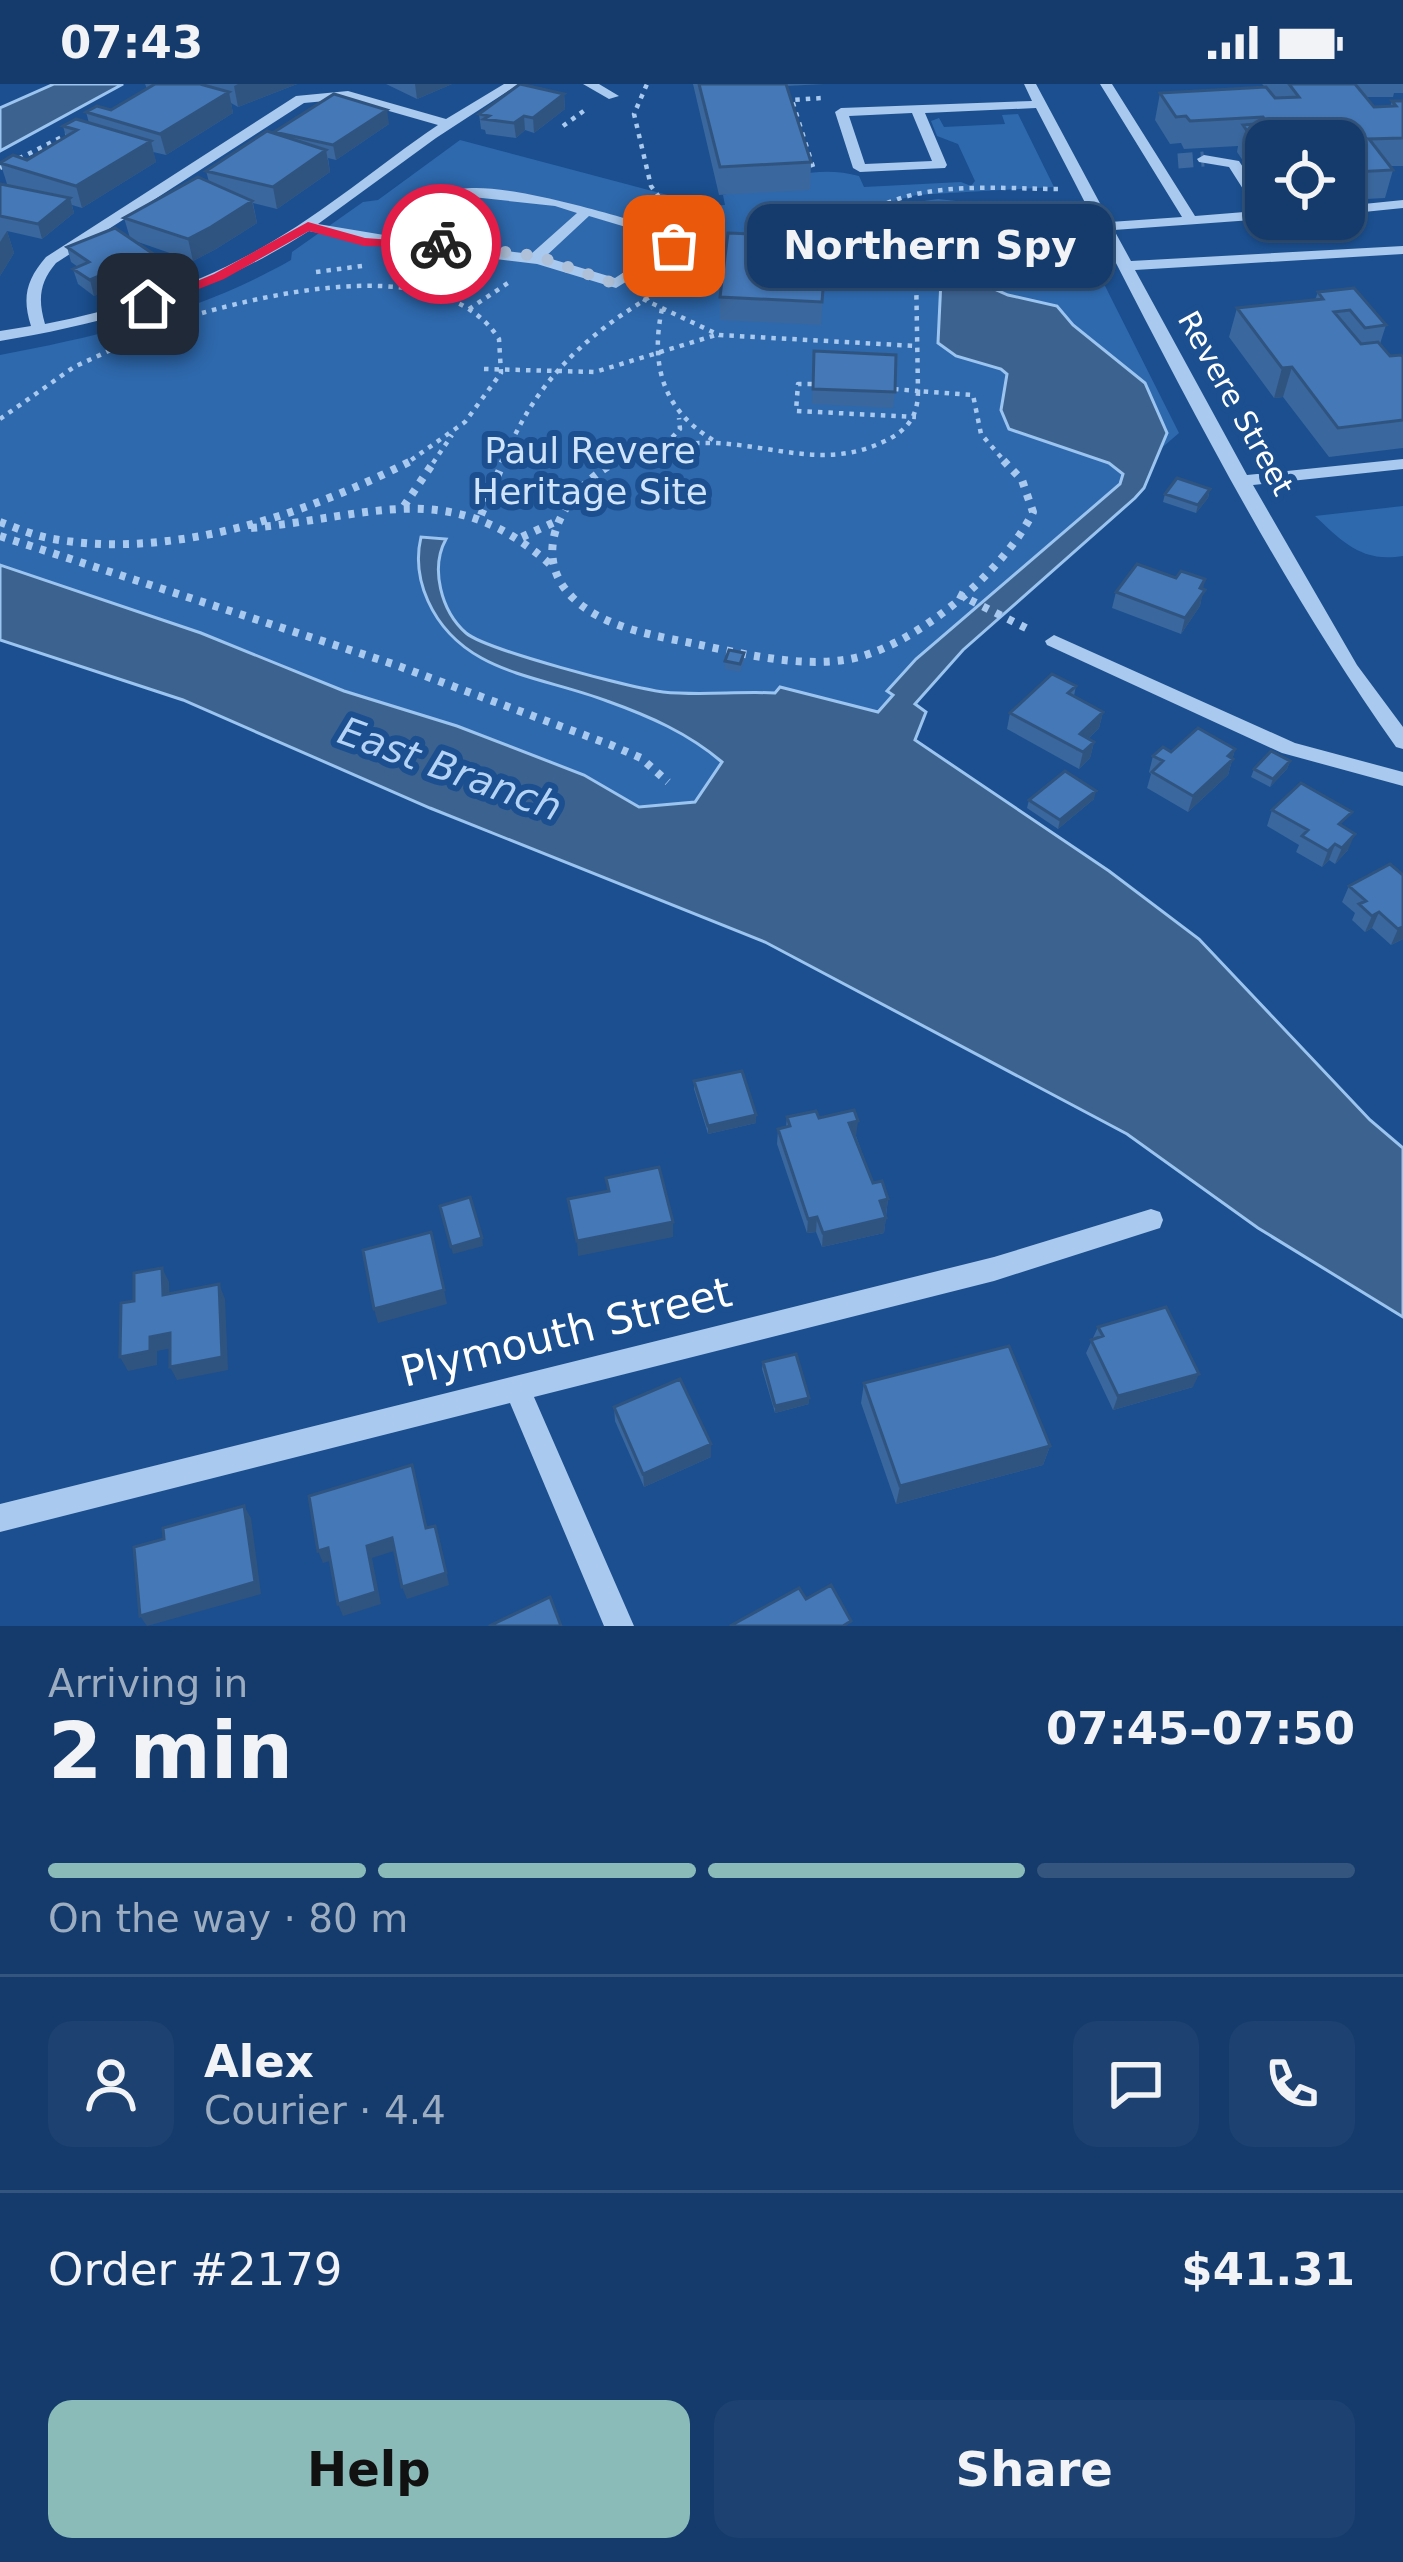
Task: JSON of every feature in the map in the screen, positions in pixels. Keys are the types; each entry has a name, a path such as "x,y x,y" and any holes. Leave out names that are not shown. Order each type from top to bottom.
{"street":[{"path":"0,336 183,292 256,258 513,84"},
{"path":"589,84 613,96"},
{"name":"Revere Street","path":"1030,84 1242,481 1350,668 1403,742"},
{"path":"1106,84 1191,220"},
{"path":"40,330 30,303 33,279 52,260 301,99 348,95 448,124"},
{"path":"917,109 940,165 860,168 841,112 1041,104"},
{"path":"1204,159 1234,164 1245,181"},
{"path":"1155,163 1178,161"},
{"path":"308,226 364,242 426,243 537,256 616,284 674,246 673,237 588,210 461,193 448,199 426,243"},
{"path":"1365,208 1403,204"},
{"path":"537,256 588,210"},
{"path":"1106,226 1245,216"},
{"path":"1127,266 1403,250"},
{"path":"1242,481 1403,464"},
{"path":"1054,641 1289,748 1403,779"},
{"name":"Plymouth Street","path":"0,1518 994,1269 1151,1220"},
{"path":"516,1386 619,1626"}],"path":[{"path":"647,84 634,114 650,186 659,197 709,215 716,227"},
{"path":"563,126 585,110"},
{"path":"0,168 83,126"},
{"path":"798,150 820,148"},
{"path":"553,567 557,520 573,493 594,473 619,459 662,447 724,444 797,458 843,458 891,439 916,417 914,265 842,238 866,208 916,196 1059,189"},
{"path":"307,265 317,274 317,291"},
{"path":"469,309 514,278"},
{"path":"682,280 718,286"},
{"path":"616,284 717,334"},
{"path":"195,316 317,291 394,288 435,295 469,309 499,338 502,370 404,506"},
{"path":"481,515 518,426 548,374 593,333 645,300"},
{"path":"662,309 657,351 660,382 679,417 679,430 662,447"},
{"path":"0,419 70,369 157,329"},
{"path":"484,369 595,372 717,334 917,346"},
{"path":"797,339 832,349"},
{"path":"60,363 70,369"},
{"path":"812,384 798,384 796,411 916,417"},
{"path":"0,523 39,538 84,545 337,521 404,506 454,508 481,515 521,538 553,567 580,604 609,621 808,663 850,659 884,647 958,594 1024,536 1033,503 1019,478 979,435 973,395 893,389"},
{"path":"679,417 724,444"},
{"path":"234,529 368,482 456,429"},
{"path":"521,538 557,520"},
{"path":"0,536 351,650 573,730 633,754 668,782"},
{"path":"958,594 1004,617"}],"green space":[{"name":"Paul Revere Heritage Site","path":"1018,114 1054,187 916,195 860,210 938,199 1001,206 1040,279 1100,276 1179,433 916,659 878,712 723,761 695,802 639,807 584,775 457,726 344,691 201,633 0,565 0,355 149,320 257,278 291,260 292,252 363,202 378,200 460,140 709,206 725,205 723,195 808,173 859,176 864,187 961,182 971,186 975,181 958,144 937,136 931,121 939,118 944,127 1005,124 1002,115"},
{"path":"1403,506 1403,556 1364,553 1315,516"}],"water":[{"path":"54,84 123,84 0,151 0,108"},
{"name":"East Branch","path":"939,210 978,215 1006,229 1011,241 1004,261 983,276 990,287 1057,306 1073,325 1145,383 1167,433 1144,488 1135,498 963,650 915,704 926,712 915,740 1109,871 1199,939 1370,1120 1403,1148 1403,1317 1258,1228 1127,1134 765,942 430,808 183,700 0,640 0,565 201,633 344,691 457,726 584,775 639,807 695,802 722,762 696,742 623,707 504,669 460,644 442,625 425,593 419,561 421,537 446,539 439,576 444,601 457,624 501,649 663,692 775,693 780,687 878,712 893,695 887,691 916,659 1120,484 1123,474 1109,463 1009,429 1001,410 1007,374 956,356 938,343 941,280 930,263 933,259 857,233 813,228 813,218 866,221"}],"building":[{"path":"155,84 200,84 229,92 160,134 86,112 97,106 111,110"},
{"path":"520,84 564,94 533,118 524,116 514,123 479,114"},
{"path":"699,84 786,84 811,162 720,167"},
{"path":"1289,84 1355,84 1374,107 1403,101 1403,138 1369,139 1393,170 1365,171 1365,120 1190,121 1186,116 1176,117 1160,93 1266,87 1275,98 1299,97"},
{"path":"334,94 387,110 333,145 274,132"},
{"path":"76,119 151,141 76,186 0,163 13,155 27,160 77,130 63,126"},
{"path":"267,131 326,150 273,187 206,171"},
{"path":"198,177 252,201 188,239 124,218"},
{"path":"0,184 70,198 38,224 0,216"},
{"path":"1067,204 1085,238 1075,239 1083,254 1042,257 1024,220 1048,219 1041,206"},
{"path":"115,228 152,253 90,280 73,269 89,262 67,247"},
{"path":"728,233 827,237 822,302 720,297"},
{"path":"1354,288 1386,325 1365,328 1350,310 1334,312 1361,344 1378,342 1390,356 1403,357 1403,420 1338,428 1292,367 1282,368 1237,308 1323,299 1318,292"},
{"path":"814,351 896,355 895,392 813,389"},
{"path":"1177,478 1210,489 1198,505 1165,494"},
{"path":"1137,564 1176,578 1181,571 1205,579 1200,588 1205,590 1185,618 1116,592"},
{"path":"729,650 744,653 740,664 725,661"},
{"path":"1052,674 1076,686 1068,693 1103,712 1080,734 1094,742 1083,752 1010,713"},
{"path":"1198,728 1235,749 1228,756 1233,759 1193,796 1152,772 1163,761 1153,756 1163,747 1171,752"},
{"path":"1271,751 1290,761 1273,779 1254,769"},
{"path":"1065,771 1096,791 1060,820 1029,800"},
{"path":"1301,783 1352,812 1339,824 1355,834 1342,848 1335,844 1328,851 1302,836 1308,830 1272,810"},
{"path":"1390,864 1403,875 1403,927 1398,929 1379,912 1372,916 1359,904 1366,901 1349,886"},
{"path":"742,1071 756,1115 708,1126 694,1081"},
{"path":"854,1110 858,1121 849,1123 873,1183 882,1181 888,1199 880,1201 886,1218 823,1233 817,1217 808,1219 778,1129 790,1126 787,1117 816,1111 819,1118"},
{"path":"659,1167 673,1222 577,1241 568,1199 609,1191 606,1178"},
{"path":"470,1197 482,1238 451,1247 440,1206"},
{"path":"431,1232 444,1290 374,1309 363,1250"},
{"path":"162,1268 163,1295 219,1284 222,1357 170,1367 170,1333 150,1337 150,1351 120,1357 121,1303 134,1301 134,1273"},
{"path":"1166,1307 1199,1374 1118,1396 1091,1340 1103,1336 1098,1327"},
{"path":"1009,1346 1050,1446 900,1486 864,1383"},
{"path":"796,1354 809,1398 775,1406 763,1362"},
{"path":"680,1379 711,1444 643,1474 614,1407"},
{"path":"412,1465 426,1528 435,1526 446,1573 402,1587 392,1538 367,1546 376,1592 338,1604 328,1548 318,1551 309,1496"},
{"path":"244,1506 255,1582 140,1616 134,1547 164,1539 163,1528"},
{"path":"831,1585 851,1621 843,1626 730,1626 799,1588 806,1599"},
{"path":"550,1597 561,1626 489,1626"}],"tunnel":[{"path":"1178,161 1204,159"}],"way so far":[{"path":"441,244 537,256 616,284 674,246"}],"place":[{"name":"Northern Spy","path":"674,246"}],"route":[{"path":"148,304 219,277 308,226 364,242 441,244"}]}
